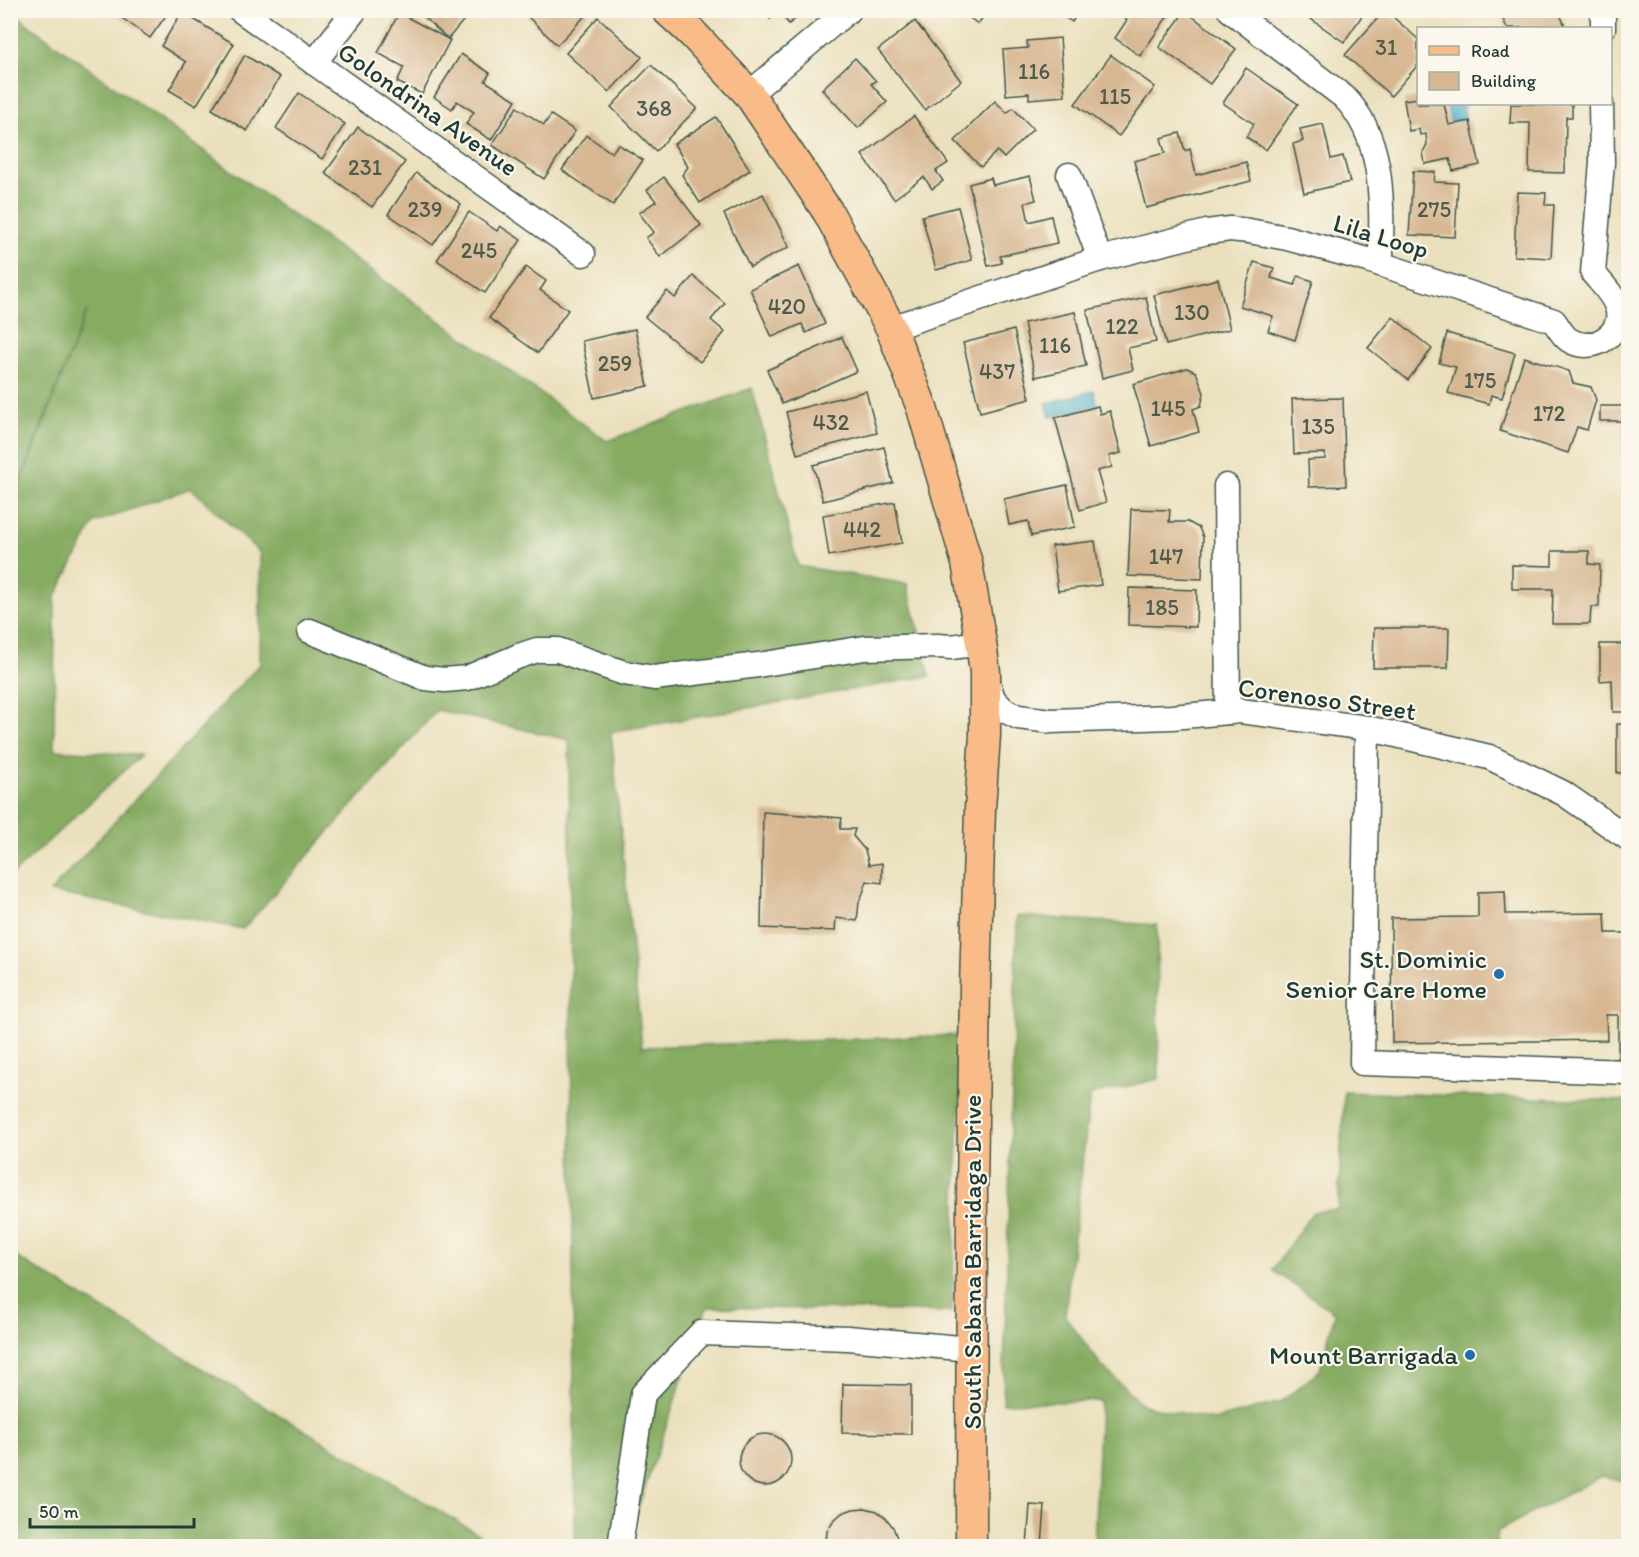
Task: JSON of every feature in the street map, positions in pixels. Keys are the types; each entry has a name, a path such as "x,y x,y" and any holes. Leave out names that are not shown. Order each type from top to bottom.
{"main road":[{"name":"South Sabana Barridaga Drive","path":"667,10 692,33 748,94 828,212 891,328 922,408 964,552 985,672 985,735 980,809 975,978 971,1546"}],"street":[{"name":"Golondrina Avenue","path":"240,10 583,254"},
{"path":"314,63 355,10"},
{"path":"748,94 849,10"},
{"path":"1230,10 1344,98 1358,112 1370,141 1380,178 1381,264"},
{"path":"1603,10 1603,27"},
{"name":"Lila Loop","path":"891,328 1100,259 1207,232 1230,229 1287,238 1381,264 1554,321 1564,336 1576,343 1590,345 1602,341 1614,329 1618,318 1618,310 1610,294 1593,273 1602,162 1601,105"},
{"path":"1069,175 1100,259"},
{"path":"1226,486 1228,712"},
{"path":"310,631 425,678 445,680 467,678 537,650 558,650 624,674 654,678 865,648 951,647 981,643"},
{"name":"Corenoso Street","path":"985,672 993,699 1004,710 1018,717 1051,721 1172,717 1240,711 1367,728 1489,757 1563,793 1629,838"},
{"path":"1367,728 1362,1063 1629,1072"},
{"path":"620,1546 643,1394 701,1333 848,1338 971,1349"}],"green space":[{"path":"11,11 607,441 752,388 798,566 907,584 930,676 611,732 642,1047 962,1035 952,1312 707,1307 625,1546 575,1546 569,740 437,710 243,929 50,892 260,664 260,553 191,488 94,523 55,598 54,750 141,755 11,876 11,509 87,310 11,503"},
{"path":"1017,916 1157,925 1159,1079 1090,1095 1065,1316 1101,1365 1143,1405 1213,1420 1281,1402 1320,1370 1335,1313 1272,1270 1313,1212 1338,1209 1344,1092 1628,1101 1628,1482 1601,1476 1498,1531 1496,1546 1094,1546 1100,1401 1003,1403"},
{"path":"11,1254 498,1546 11,1546"}],"water":[{"path":"1447,105 1463,105 1466,120 1450,122"},
{"path":"1094,391 1098,406 1050,417 1046,403"}],"building":[{"path":"111,10 170,10 150,38"},
{"path":"416,10 472,10 448,39"},
{"path":"521,10 586,10 588,13 557,45"},
{"path":"763,10 806,10 789,24 779,12 770,19"},
{"path":"959,10 988,10 978,24"},
{"path":"1055,10 1080,10 1072,22"},
{"path":"1113,10 1172,10 1140,56 1115,38 1127,20"},
{"path":"1298,10 1366,10 1344,42"},
{"path":"1385,10 1417,38 1417,66 1391,96 1345,55"},
{"path":"1516,10 1558,10 1566,27 1507,27 1502,17"},
{"path":"1185,11 1236,49 1210,84 1159,47"},
{"path":"182,12 234,44 196,106 169,90 186,62 161,46"},
{"path":"399,13 450,40 422,94 397,82 404,67 378,53"},
{"path":"598,17 642,57 609,92 566,53"},
{"path":"915,21 961,81 925,110 878,50"},
{"path":"1060,38 1065,96 1029,99 1029,93 1006,95 1003,50 1028,48 1027,41"},
{"path":"461,54 490,73 485,81 516,100 491,140 466,124 474,112 457,101 452,109 434,97"},
{"path":"245,55 280,77 247,131 212,109"},
{"path":"1111,55 1155,87 1119,136 1075,104"},
{"path":"855,58 876,81 871,84 887,102 858,128 822,89"},
{"path":"651,65 697,108 656,151 611,107"},
{"path":"1246,68 1298,104 1266,150 1246,137 1254,124 1223,103"},
{"path":"299,93 345,124 322,159 276,128"},
{"path":"1417,98 1417,105 1444,105 1449,125 1470,121 1480,165 1453,171 1450,159 1425,164 1423,152 1427,144 1426,134 1420,135 1419,129 1409,131 1404,100"},
{"path":"995,101 1007,113 1013,108 1033,129 1004,158 997,151 981,167 955,141"},
{"path":"1511,105 1572,105 1572,117 1566,117 1565,173 1529,172 1530,123 1510,123"},
{"path":"517,107 544,125 551,115 575,131 544,179 492,145"},
{"path":"914,116 948,163 936,171 943,181 932,189 924,177 894,199 862,155"},
{"path":"716,117 750,170 700,203 682,175 688,167 674,144"},
{"path":"1323,124 1331,159 1343,156 1350,182 1304,193 1293,144 1303,141 1300,129"},
{"path":"358,127 405,162 372,207 325,173"},
{"path":"1180,133 1185,151 1190,149 1196,175 1246,162 1251,181 1146,208 1134,161 1165,153 1161,138"},
{"path":"586,135 612,153 618,144 643,160 613,205 562,170"},
{"path":"1413,171 1435,172 1434,182 1458,183 1455,237 1409,235"},
{"path":"416,173 461,204 433,245 388,214"},
{"path":"1030,176 1036,200 1025,203 1029,222 1051,216 1057,243 1000,256 1002,263 988,266 969,184 991,178 993,185"},
{"path":"664,177 701,225 660,257 646,238 654,232 639,213 656,201 647,190"},
{"path":"1517,192 1546,193 1545,205 1554,205 1551,258 1514,256"},
{"path":"763,194 789,247 750,267 724,214"},
{"path":"958,207 972,260 936,270 922,216"},
{"path":"469,212 497,231 500,226 521,240 485,293 437,260"},
{"path":"1254,262 1274,268 1271,278 1295,285 1298,276 1313,281 1295,340 1268,331 1273,316 1240,306"},
{"path":"799,266 825,324 806,333 802,324 772,337 750,289"},
{"path":"526,267 546,281 540,290 568,310 538,353 489,318"},
{"path":"693,276 725,303 711,320 725,332 700,362 645,317 667,291 675,298"},
{"path":"1218,279 1230,329 1166,345 1154,295"},
{"path":"1146,297 1156,342 1128,348 1133,370 1102,378 1087,310"},
{"path":"1075,312 1086,366 1035,377 1024,323"},
{"path":"1393,317 1432,349 1408,380 1368,348"},
{"path":"635,329 648,386 594,398 582,341"},
{"path":"1014,330 1030,399 980,412 963,343"},
{"path":"1447,333 1515,353 1502,398 1491,395 1489,404 1448,393 1456,367 1439,363"},
{"path":"842,337 857,371 782,404 767,370"},
{"path":"1524,357 1569,371 1573,383 1591,387 1596,400 1587,430 1577,427 1568,453 1500,431"},
{"path":"1187,368 1196,372 1204,393 1201,406 1193,409 1199,432 1151,446 1133,384"},
{"path":"866,391 877,433 797,454 786,412"},
{"path":"1343,398 1346,486 1309,487 1308,460 1325,459 1325,453 1294,454 1292,399"},
{"path":"1098,406 1100,414 1110,411 1121,453 1109,456 1112,467 1097,471 1106,502 1080,510 1055,418"},
{"path":"1600,406 1628,406 1628,453 1623,453 1623,421 1600,421"},
{"path":"884,447 893,483 823,501 813,465"},
{"path":"1067,485 1075,527 1031,536 1028,521 1009,525 1004,499"},
{"path":"1628,487 1628,537 1624,538 1623,488"},
{"path":"895,502 902,543 829,556 823,515"},
{"path":"1131,509 1170,510 1169,522 1188,522 1199,528 1203,537 1202,579 1128,576"},
{"path":"1095,541 1101,585 1058,591 1052,546"},
{"path":"1552,551 1589,551 1589,564 1600,565 1599,607 1591,607 1590,624 1552,624 1553,589 1512,589 1512,565 1552,566"},
{"path":"1129,588 1197,590 1196,627 1128,625"},
{"path":"1374,628 1449,628 1448,668 1373,668"},
{"path":"1600,644 1628,644 1628,712 1613,712 1612,680 1600,681"},
{"path":"1617,724 1628,724 1628,773 1617,773"},
{"path":"763,812 842,818 840,829 855,829 853,836 865,850 869,865 882,863 882,883 867,881 859,902 857,921 836,918 835,931 761,928"},
{"name":"St. Dominic Senior Care Home","path":"1505,891 1506,914 1605,913 1606,933 1628,933 1628,1068 1618,1068 1618,1015 1606,1015 1607,1040 1392,1043 1391,918 1478,917 1478,892"},
{"path":"843,1384 911,1385 911,1434 842,1433"},
{"path":"760,1434 770,1434 784,1441 791,1460 784,1479 770,1486 760,1486 750,1482 743,1475 739,1465 739,1455 743,1445 750,1438"},
{"path":"1030,1505 1045,1506 1042,1546 1027,1546"},
{"path":"865,1508 877,1511 886,1518 893,1527 897,1546 826,1546 827,1531 833,1521 842,1513"}],"place":[{"name":"St. Dominic Senior Care Home","path":"1499,974"},
{"name":"Mount Barrigada","path":"1470,1355"}]}
